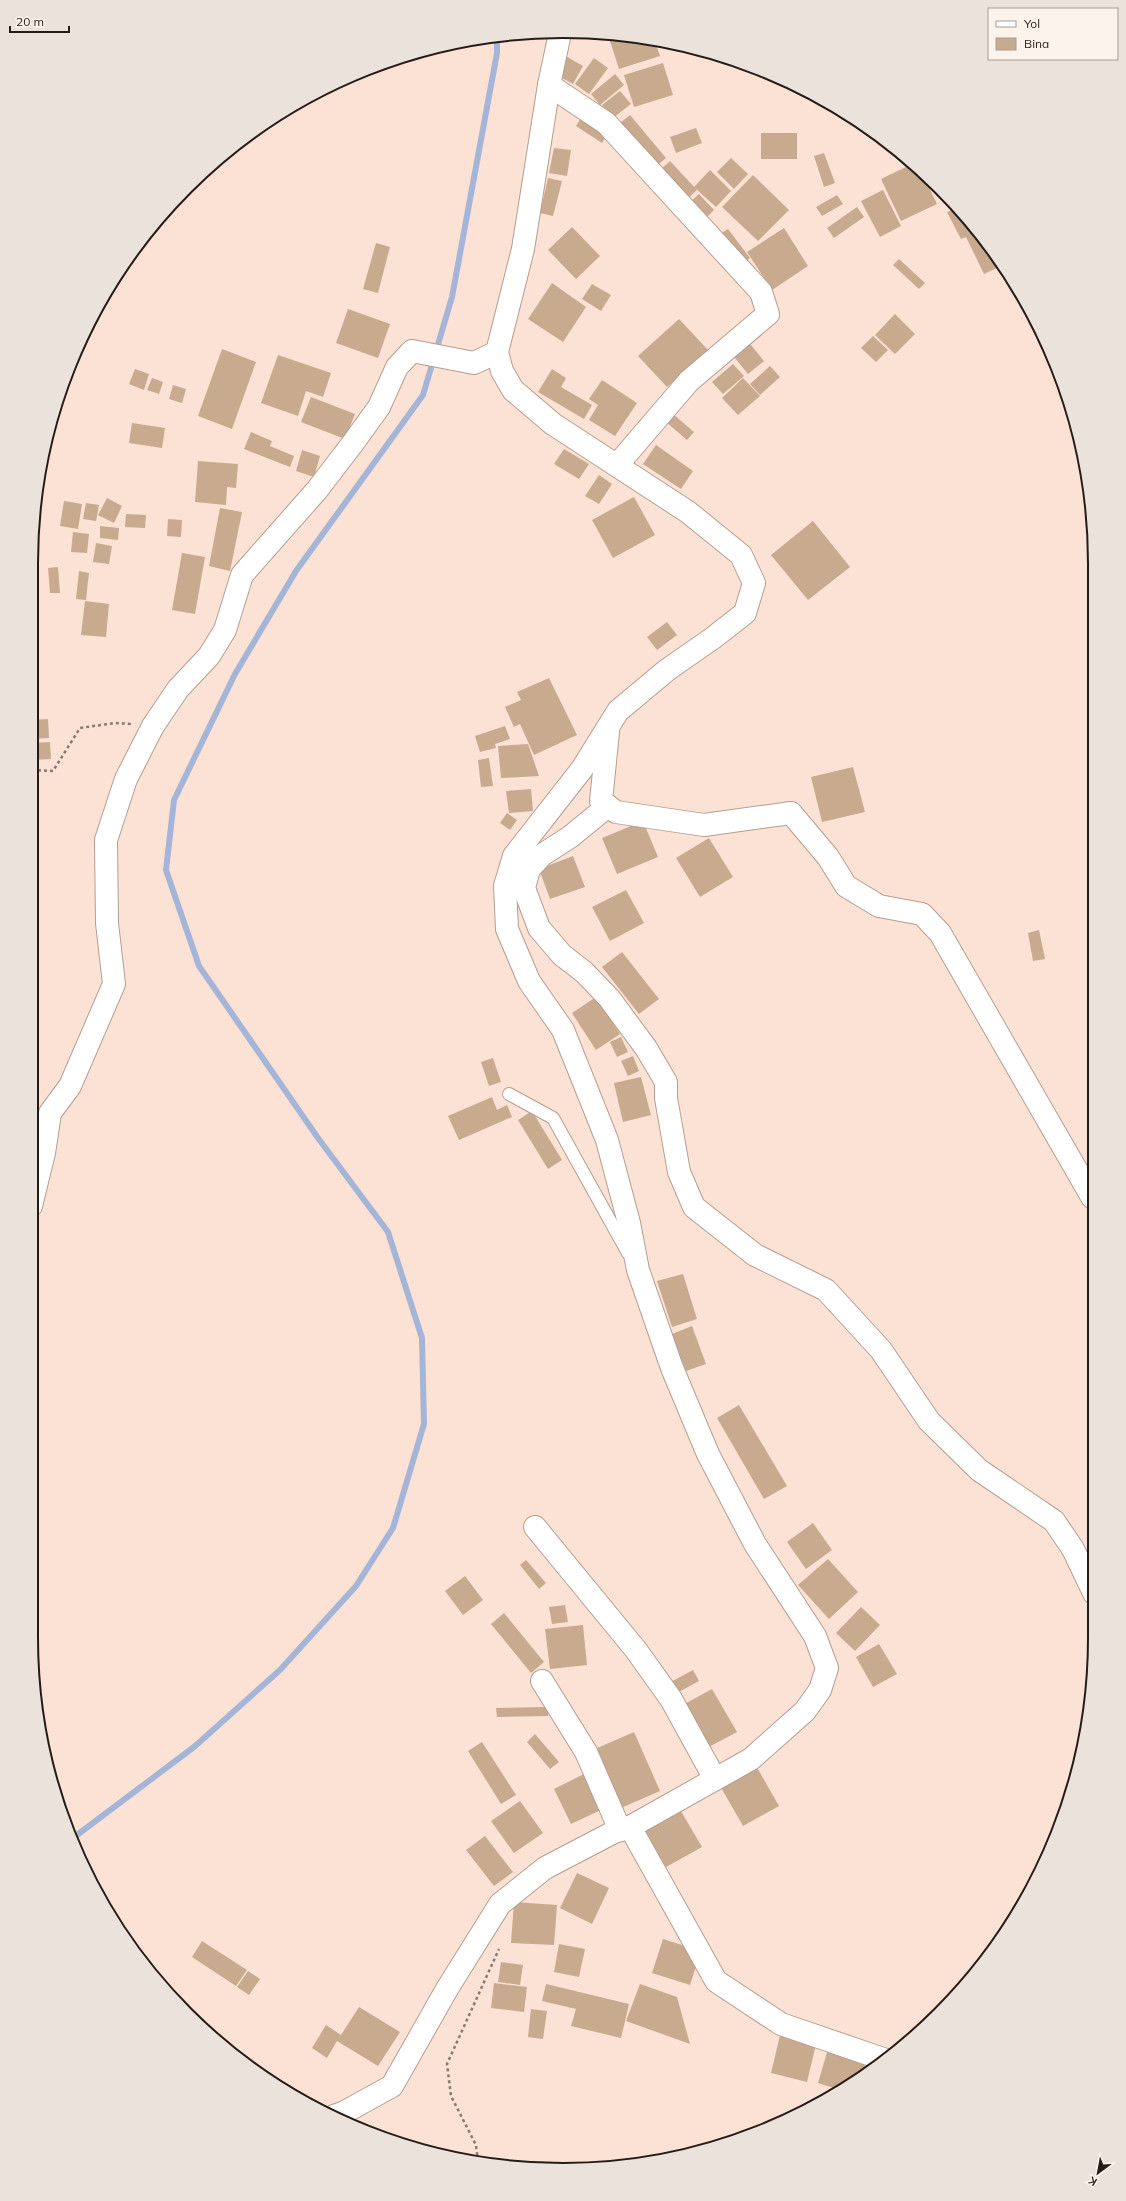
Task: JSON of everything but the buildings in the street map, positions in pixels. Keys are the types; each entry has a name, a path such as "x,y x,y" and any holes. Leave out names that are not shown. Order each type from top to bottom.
{"street":[{"path":"342,2114 392,2086 447,1989 500,1904 545,1868 625,1828 751,1759 805,1711 820,1690 827,1668 815,1636 755,1544 708,1454 672,1368 638,1270 629,1224 607,1140 563,1030 530,981 506,928 505,886 514,856 582,769 618,711 667,670 713,638 745,613 754,583 741,555 688,512 618,464 553,424 513,390 502,371 497,352 523,248 549,85 559,38"},
{"path":"549,85 606,123 761,292 768,314 690,381 618,464"},
{"path":"38,1177 44,1153 50,1113 70,1086 114,984 107,923 106,840 126,779 153,726 178,688 209,656 225,630 242,576 317,490 353,444 379,408 397,367 412,351 474,363 497,352"},
{"path":"608,727 601,801 616,812 704,825 791,813 828,857 846,886 879,906 922,914 940,933 965,974 1088,1190"},
{"path":"608,806 570,837 542,855 528,869 524,888 539,928 562,955 584,972 609,998 646,1048 666,1082 666,1098 679,1172 694,1207 755,1255 826,1290 881,1350 929,1421 979,1470 1054,1521 1074,1549 1088,1580"},
{"path":"535,1528 636,1650 671,1699 715,1779"},
{"path":"542,1681 586,1752 625,1828 716,1980 781,2024 879,2058"}],"lane":[{"path":"509,1094 553,1118 638,1270"}],"path":[{"path":"38,770 53,771 80,728 115,722 153,726"},
{"path":"477,2156 476,2145 451,2096 447,2064 502,1942"}],"waterway":[{"path":"77,1835 194,1747 280,1670 356,1586 393,1528 424,1424 422,1338 388,1232 318,1138 199,966 166,870 174,800 235,674 296,571 423,395 452,297 497,53 497,42"}]}
